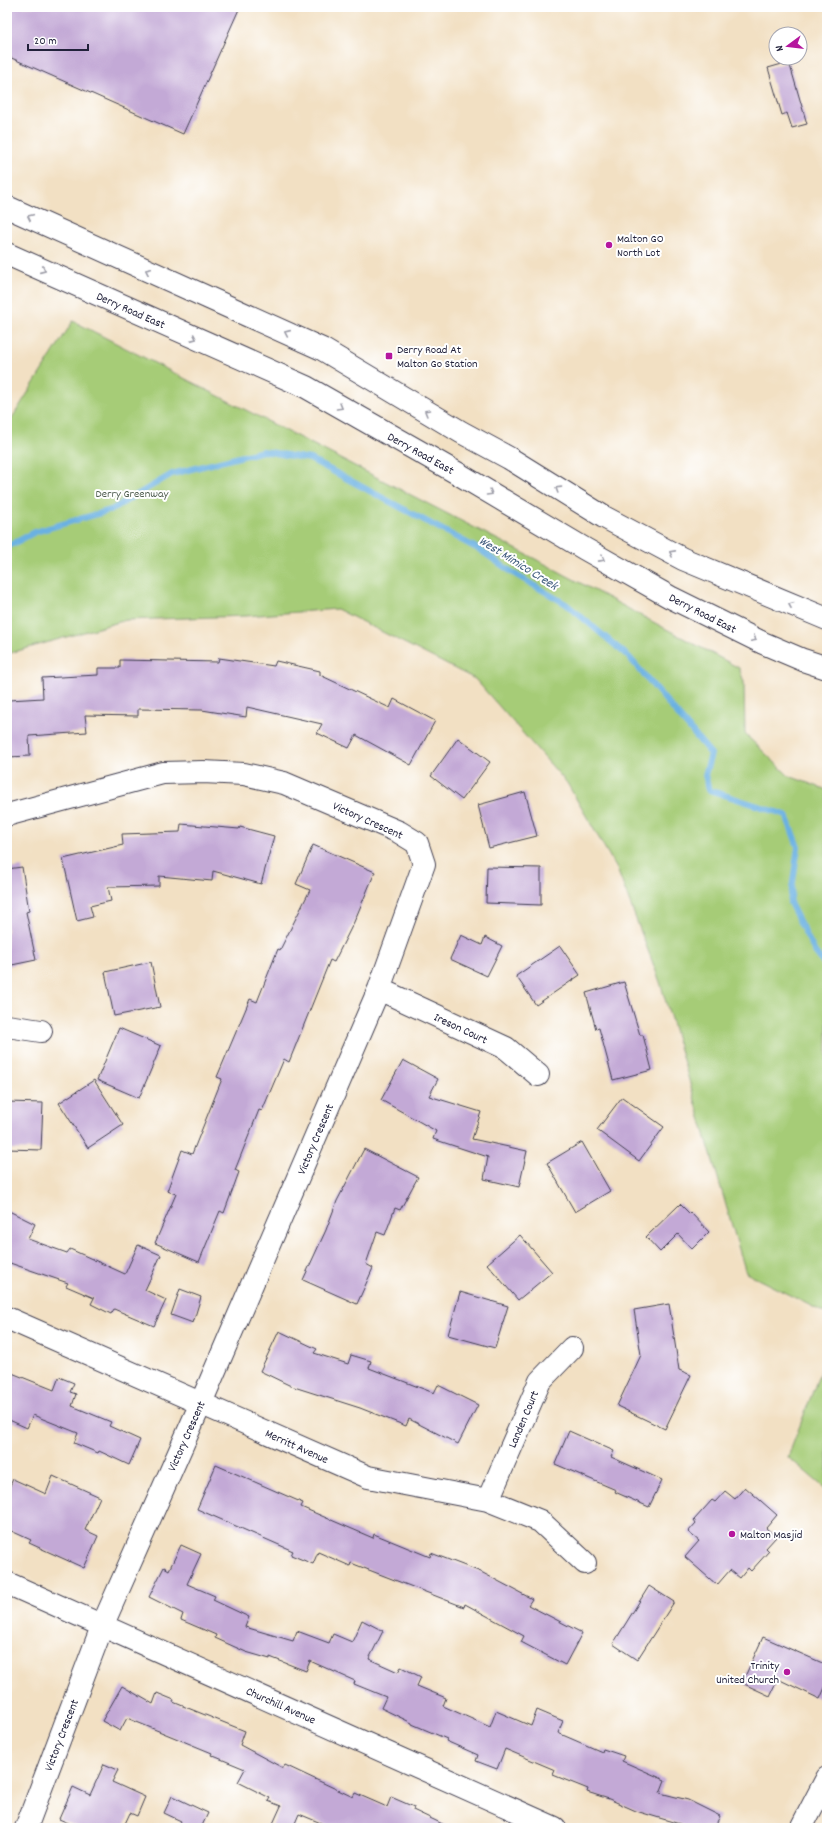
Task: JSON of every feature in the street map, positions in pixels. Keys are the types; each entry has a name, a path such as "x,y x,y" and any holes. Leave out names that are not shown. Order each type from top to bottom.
{"street":[{"path":"7,207 322,349 610,520 683,559 827,619"},
{"name":"Derry Road East","path":"7,254 306,388 670,597 763,644 827,668"},
{"name":"Victory Crescent","path":"7,815 163,773 203,772 244,774 284,783 399,832 417,843 424,864 379,989 201,1403 103,1624 26,1828"},
{"name":"Ireson Court","path":"379,989 506,1048 538,1075"},
{"path":"7,1026 41,1031"},
{"name":"Merritt Avenue","path":"7,1318 368,1477 488,1500 540,1521 585,1562"},
{"name":"Landen Court","path":"488,1500 540,1381 572,1348"},
{"name":"Churchill Avenue","path":"7,1583 103,1624 555,1828"},
{"path":"801,1828 826,1782"}],"green space":[{"name":"Derry Greenway","path":"73,321 545,564 739,668 744,682 745,734 789,776 827,790 827,1314 746,1273 660,982 617,869 567,783 475,679 337,609 246,616 126,620 7,654 7,426"},
{"path":"827,1354 827,1490 788,1457"}],"building":[{"path":"7,7 240,7 183,134 7,56"},
{"path":"775,66 790,66 807,124 792,128 787,113 782,115 768,68"},
{"path":"219,658 274,666 276,661 320,671 320,675 390,708 394,699 435,721 411,765 356,735 349,748 317,733 322,724 247,707 246,717 202,710 138,709 138,716 85,715 87,732 29,736 30,756 7,757 7,710 9,709 9,700 43,698 42,678 98,675 98,668 120,668 120,660 218,662"},
{"path":"458,738 490,762 462,800 431,776"},
{"path":"525,792 537,836 489,848 478,805"},
{"path":"181,824 239,829 240,827 274,836 261,884 213,871 212,881 159,876 159,886 108,887 111,901 90,906 93,917 77,921 63,859 123,845 122,834 180,832"},
{"path":"313,845 375,872 354,922 334,962 330,960 289,1062 284,1059 262,1111 259,1110 235,1170 239,1172 224,1213 220,1211 199,1262 155,1243 176,1194 167,1191 182,1150 192,1154 222,1079 217,1077 250,999 257,1002 278,949 280,950 310,890 296,884"},
{"path":"22,867 29,911 26,912 36,960 7,966 7,869"},
{"path":"487,867 541,868 541,905 486,903"},
{"path":"461,935 482,945 485,937 502,946 487,976 450,959"},
{"path":"560,946 580,975 536,1005 516,976"},
{"path":"151,962 160,1007 114,1016 105,972"},
{"path":"624,982 640,1035 643,1035 652,1070 613,1080 599,1028 596,1029 586,993"},
{"path":"119,1028 161,1046 139,1098 97,1080"},
{"path":"403,1060 438,1079 429,1096 481,1112 472,1139 527,1151 519,1187 484,1179 488,1157 433,1139 436,1131 381,1100"},
{"path":"94,1080 123,1125 88,1148 59,1103"},
{"path":"622,1097 664,1127 639,1161 597,1130"},
{"path":"7,1102 43,1103 41,1150 7,1149"},
{"path":"582,1142 610,1191 575,1212 547,1163"},
{"path":"364,1149 418,1177 400,1210 395,1208 385,1235 377,1232 366,1264 373,1268 357,1304 303,1280 326,1230 337,1201"},
{"path":"680,1204 709,1232 692,1249 678,1234 660,1252 646,1237"},
{"path":"7,1210 35,1224 28,1239 67,1253 70,1249 125,1274 138,1245 161,1255 145,1290 166,1300 154,1326 114,1309 111,1314 91,1304 94,1298 66,1286 68,1283 7,1262"},
{"path":"520,1235 552,1272 518,1300 487,1264"},
{"path":"180,1289 201,1297 193,1323 171,1315"},
{"path":"460,1292 508,1306 495,1348 448,1335"},
{"path":"669,1304 679,1370 691,1375 665,1429 617,1406 641,1355 634,1310"},
{"path":"279,1331 317,1349 314,1353 348,1364 351,1355 371,1361 369,1368 434,1393 438,1385 478,1405 458,1444 409,1419 406,1426 360,1408 291,1386 260,1371"},
{"path":"7,1371 54,1390 59,1377 74,1383 70,1392 76,1394 72,1406 111,1422 109,1426 140,1440 129,1465 99,1451 98,1453 74,1443 78,1433 33,1415 27,1428 7,1419"},
{"path":"569,1431 614,1451 611,1457 662,1480 649,1507 615,1492 616,1490 555,1464"},
{"path":"216,1465 303,1503 301,1507 373,1538 374,1534 430,1557 431,1553 481,1572 532,1599 528,1605 582,1633 565,1665 521,1642 524,1636 465,1604 464,1607 351,1563 350,1566 318,1552 313,1564 291,1555 293,1551 197,1509"},
{"path":"53,1476 100,1497 85,1530 98,1536 84,1568 29,1543 31,1540 7,1529 7,1492 13,1479 46,1494"},
{"name":"Malton Masjid","path":"745,1487 777,1515 766,1528 776,1537 766,1548 769,1551 751,1571 748,1568 740,1578 730,1570 717,1585 685,1557 699,1541 688,1532 696,1523 694,1520 712,1500 715,1502 725,1491 735,1499"},
{"path":"181,1545 201,1554 187,1584 215,1596 213,1600 249,1617 245,1627 293,1641 297,1631 329,1643 333,1634 352,1642 362,1620 383,1631 369,1659 398,1672 401,1667 421,1677 417,1686 446,1698 443,1706 490,1727 496,1711 531,1726 537,1710 563,1721 558,1733 602,1752 603,1749 624,1756 622,1761 665,1780 660,1793 688,1800 720,1816 714,1828 693,1828 636,1811 609,1799 587,1792 588,1789 553,1775 555,1770 505,1749 497,1769 476,1761 478,1755 446,1741 447,1739 412,1724 381,1708 386,1697 354,1684 355,1681 310,1661 306,1671 270,1657 270,1659 246,1652 215,1638 216,1635 181,1620 183,1614 149,1597 164,1567 169,1570"},
{"path":"649,1586 674,1602 637,1660 613,1644"},
{"name":"Trinity United Church","path":"763,1637 827,1665 827,1683 820,1699 778,1679 770,1696 742,1683"},
{"path":"122,1686 153,1704 157,1693 174,1700 173,1702 245,1731 240,1745 283,1768 285,1765 353,1797 355,1793 387,1807 391,1797 414,1807 413,1810 451,1828 333,1828 299,1814 293,1828 271,1828 281,1806 268,1801 270,1798 238,1782 245,1769 211,1755 212,1753 127,1718 120,1731 102,1721"},
{"path":"104,1764 118,1770 112,1782 145,1797 137,1816 130,1813 123,1828 80,1828 59,1819 73,1787 90,1795"},
{"path":"172,1796 208,1813 201,1828 178,1828 181,1821 164,1813"}],"waterway":[{"name":"West Mimico Creek","path":"7,547 35,532 111,510 172,474 263,451 310,459 480,550 516,575 566,604 629,657 711,754 705,775 709,790 786,815 798,847 790,903 815,952 827,967"}],"place":[{"name":"Malton GO North Lot","path":"609,245"},
{"name":"Derry Road At Malton Go Station","path":"389,356"},
{"name":"Malton Masjid","path":"732,1534"},
{"name":"Trinity United Church","path":"787,1672"}]}
